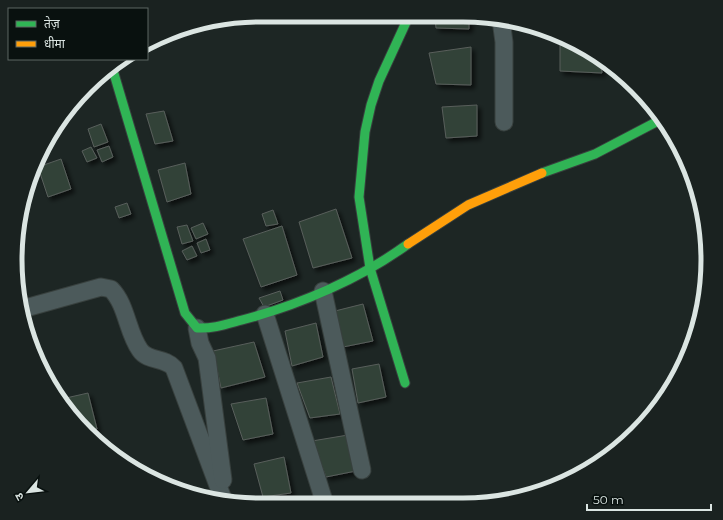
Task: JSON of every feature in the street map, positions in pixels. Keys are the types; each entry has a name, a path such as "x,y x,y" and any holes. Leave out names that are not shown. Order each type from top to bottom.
{"street":[{"path":"405,383 370,268 359,197 365,132 371,105 379,81 406,22"},
{"path":"502,26 504,42 504,122"},
{"path":"114,72 185,313 192,324 197,328 203,329 214,328 265,314 323,291 399,252 425,232 468,206 532,177 596,154 657,122"},
{"path":"27,308 101,288 111,289 119,301 139,349 147,357 170,363 176,372 221,494"},
{"path":"323,291 362,470"},
{"path":"265,314 323,498"},
{"path":"197,328 200,343 207,358 225,495"}],"building":[{"path":"435,22 469,22 469,29 436,28"},
{"path":"560,43 582,54 601,66 602,73 560,71"},
{"path":"471,47 471,85 436,84 429,53"},
{"path":"477,105 477,136 446,138 442,107"},
{"path":"164,111 173,141 155,144 146,114"},
{"path":"101,124 108,142 94,147 88,129"},
{"path":"109,146 113,157 102,162 97,150"},
{"path":"91,147 97,158 87,162 82,151"},
{"path":"61,159 71,189 48,197 39,171 42,166"},
{"path":"185,163 191,194 167,202 158,170"},
{"path":"127,203 131,214 119,218 115,207"},
{"path":"336,209 352,258 313,268 299,222"},
{"path":"273,210 278,224 266,226 262,214"},
{"path":"203,223 208,234 196,239 191,228"},
{"path":"187,225 193,241 182,244 177,227"},
{"path":"282,226 297,275 261,287 243,239"},
{"path":"206,239 210,250 201,253 197,243"},
{"path":"192,246 197,256 187,260 182,251"},
{"path":"280,291 283,300 264,307 259,298"},
{"path":"363,304 373,341 343,347 335,311"},
{"path":"316,323 323,357 292,366 285,331"},
{"path":"254,342 265,377 221,388 213,351"},
{"path":"379,364 386,397 358,403 352,369"},
{"path":"331,377 340,414 310,418 297,383"},
{"path":"88,393 97,429 94,430 81,417 66,398"},
{"path":"266,398 273,434 243,440 231,404"},
{"path":"348,435 356,471 326,477 312,441"},
{"path":"284,457 291,493 263,497 254,464"},
{"path":"214,489 215,493 214,493 204,491"}],"traffic: fast":[{"path":"405,383 370,268 359,197 365,132 371,105 379,81 406,22"},
{"path":"114,72 185,313 197,328 209,328 225,325 264,314 307,299 370,269 408,244"},
{"path":"542,173 595,154 657,122"}],"traffic: slow":[{"path":"408,244 468,205 542,173"}]}
